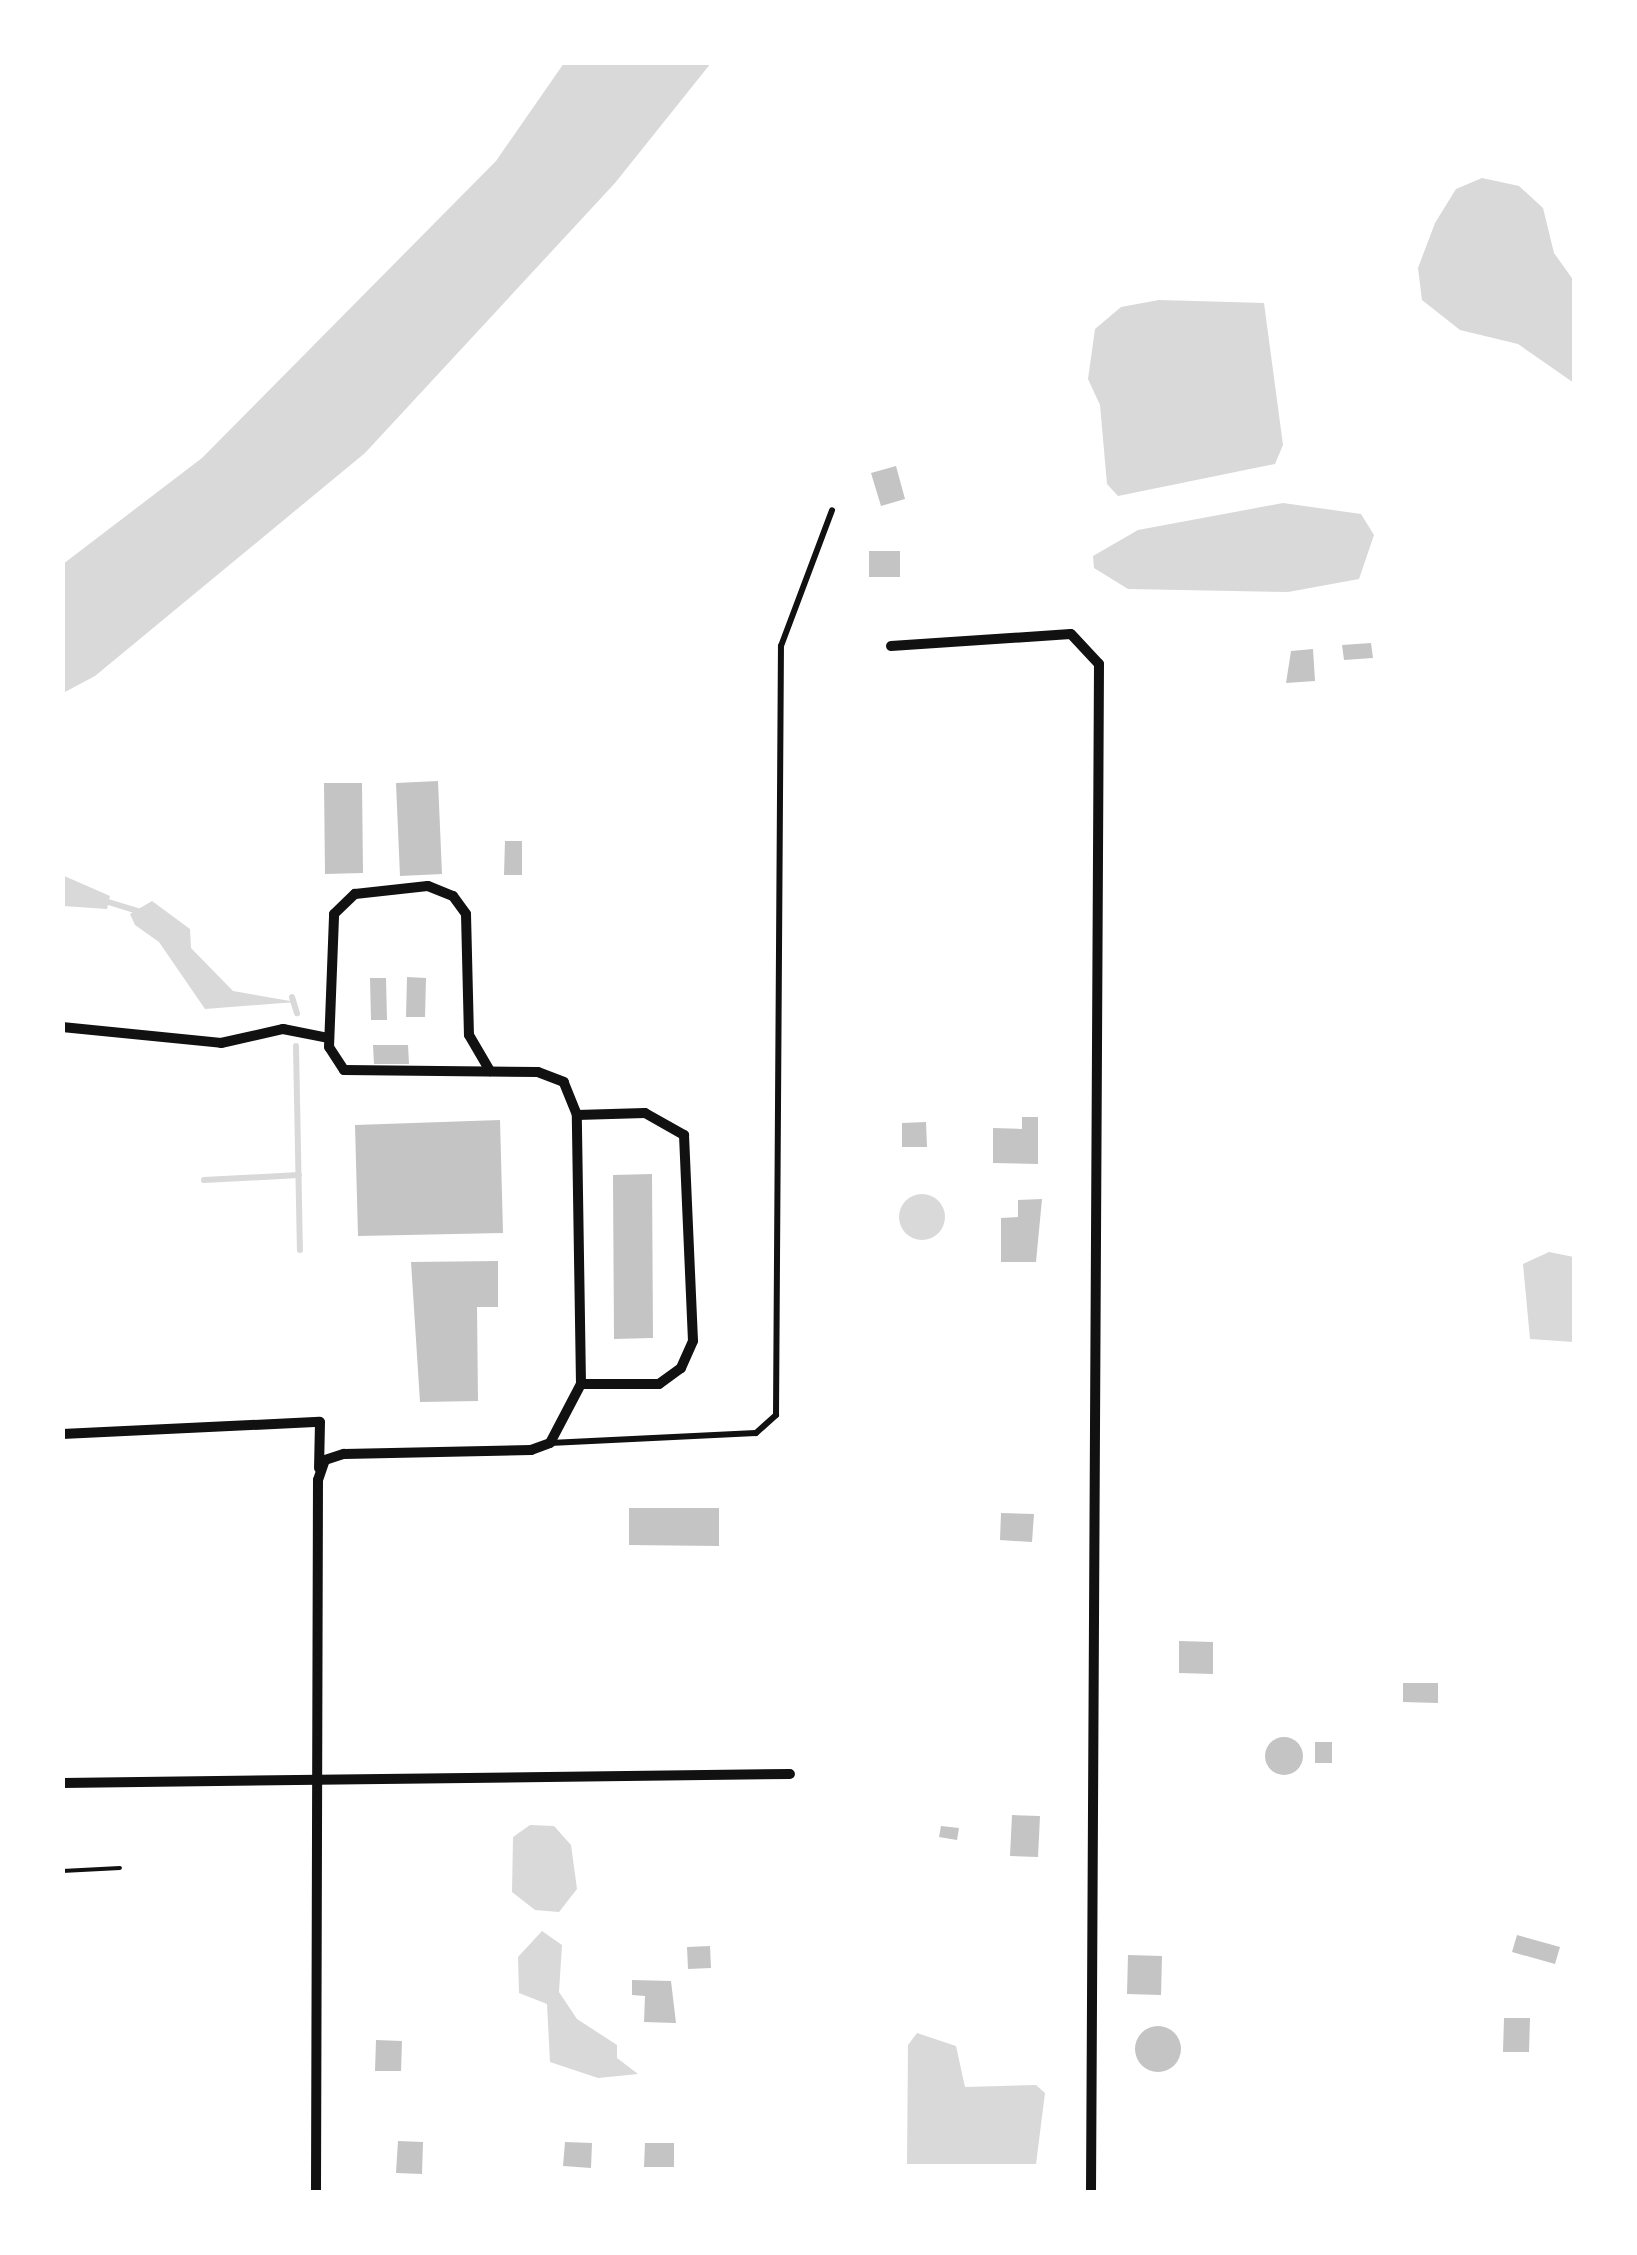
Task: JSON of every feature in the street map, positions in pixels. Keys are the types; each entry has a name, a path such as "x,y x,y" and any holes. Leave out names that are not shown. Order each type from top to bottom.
{"street":[{"path":"892,646 1071,634 1098,664 1091,2192"},
{"path":"318,1480 325,1460 344,1454 550,1442 581,1384 577,1115 564,1082 490,1071 344,1070 329,1038 334,914 355,894 428,886 466,914 469,1036 490,1071"},
{"path":"62,1027 221,1043 283,1029 329,1038"},
{"path":"577,1115 645,1113 684,1135 693,1340 680,1368 659,1384 581,1384"},
{"path":"62,1434 320,1422 312,1780 316,2192"},
{"path":"62,1783 790,1774"}],"lane":[{"path":"550,1442 756,1433 776,1415 780,646 832,510"}],"path":[{"path":"62,1871 120,1868"}],"shaded area":[{"path":"564,63 711,63 615,183 365,453 95,676 63,693 63,564 202,458 496,161"},
{"path":"1482,178 1519,186 1543,208 1554,253 1574,281 1574,383 1518,344 1460,330 1422,300 1418,268 1435,223 1456,189"},
{"path":"1159,300 1264,303 1283,445 1275,464 1118,496 1107,484 1100,405 1088,379 1095,329 1121,307"},
{"path":"1283,503 1361,514 1374,535 1359,579 1288,592 1128,589 1094,568 1093,556 1138,530"},
{"path":"62,875 110,896 107,909 63,906"},
{"path":"152,901 190,929 191,948 233,991 296,1002 205,1009 159,942 135,925 130,914"},
{"path":"922,1194 938,1201 945,1217 938,1233 922,1240 906,1233 899,1217 906,1201"},
{"path":"1549,1252 1574,1257 1574,1342 1530,1339 1523,1264"},
{"path":"530,1825 554,1826 571,1845 577,1889 559,1912 535,1910 512,1892 513,1837"},
{"path":"542,1931 562,1945 559,1992 577,2019 617,2045 617,2058 638,2074 598,2078 550,2062 547,2004 519,1993 518,1957"},
{"path":"917,2033 956,2046 965,2087 1036,2085 1045,2093 1036,2164 907,2164 908,2045"}],"building":[{"path":"896,466 905,499 881,506 871,473"},
{"path":"869,551 900,551 900,577 869,577"},
{"path":"1371,643 1373,658 1344,660 1342,645"},
{"path":"1313,649 1315,681 1286,683 1291,651"},
{"path":"438,781 442,874 400,876 396,783"},
{"path":"324,783 362,783 363,873 325,874"},
{"path":"505,841 522,841 522,875 504,875"},
{"path":"407,977 426,978 425,1017 406,1017"},
{"path":"370,978 386,978 387,1020 371,1020"},
{"path":"373,1045 408,1045 409,1064 374,1064"},
{"path":"1022,1117 1038,1117 1038,1164 993,1163 993,1128 1022,1129"},
{"path":"500,1120 503,1233 358,1236 355,1125"},
{"path":"926,1122 927,1147 902,1147 902,1123"},
{"path":"652,1174 653,1338 614,1339 613,1175"},
{"path":"1042,1199 1036,1262 1001,1262 1001,1218 1018,1217 1018,1200"},
{"path":"498,1261 498,1307 477,1307 478,1401 420,1402 411,1262"},
{"path":"629,1508 719,1508 719,1546 629,1545"},
{"path":"1001,1513 1034,1514 1032,1542 1000,1540"},
{"path":"1179,1641 1213,1642 1213,1674 1179,1673"},
{"path":"1403,1683 1438,1683 1438,1703 1403,1702"},
{"path":"1284,1737 1298,1742 1303,1756 1298,1770 1284,1775 1270,1770 1265,1756 1270,1742"},
{"path":"1315,1742 1332,1742 1332,1763 1315,1763"},
{"path":"1012,1815 1040,1816 1038,1857 1010,1856"},
{"path":"941,1826 959,1828 957,1840 939,1837"},
{"path":"1517,1935 1560,1947 1555,1964 1512,1952"},
{"path":"710,1946 711,1968 688,1969 687,1947"},
{"path":"1128,1955 1162,1956 1161,1995 1127,1994"},
{"path":"632,1980 671,1981 676,2023 644,2022 645,1996 632,1995"},
{"path":"1504,2018 1530,2018 1529,2052 1503,2052"},
{"path":"1158,2026 1175,2032 1181,2049 1175,2066 1158,2072 1141,2066 1135,2049 1141,2032"},
{"path":"376,2040 402,2041 401,2071 375,2071"},
{"path":"398,2141 423,2142 422,2174 396,2173"},
{"path":"565,2142 592,2143 591,2168 563,2166"},
{"path":"645,2143 674,2143 674,2167 644,2167"}],"waterway":[{"path":"105,901 141,912"},
{"path":"292,997 297,1013"},
{"path":"296,1046 300,1250"},
{"path":"204,1180 299,1175"}]}
